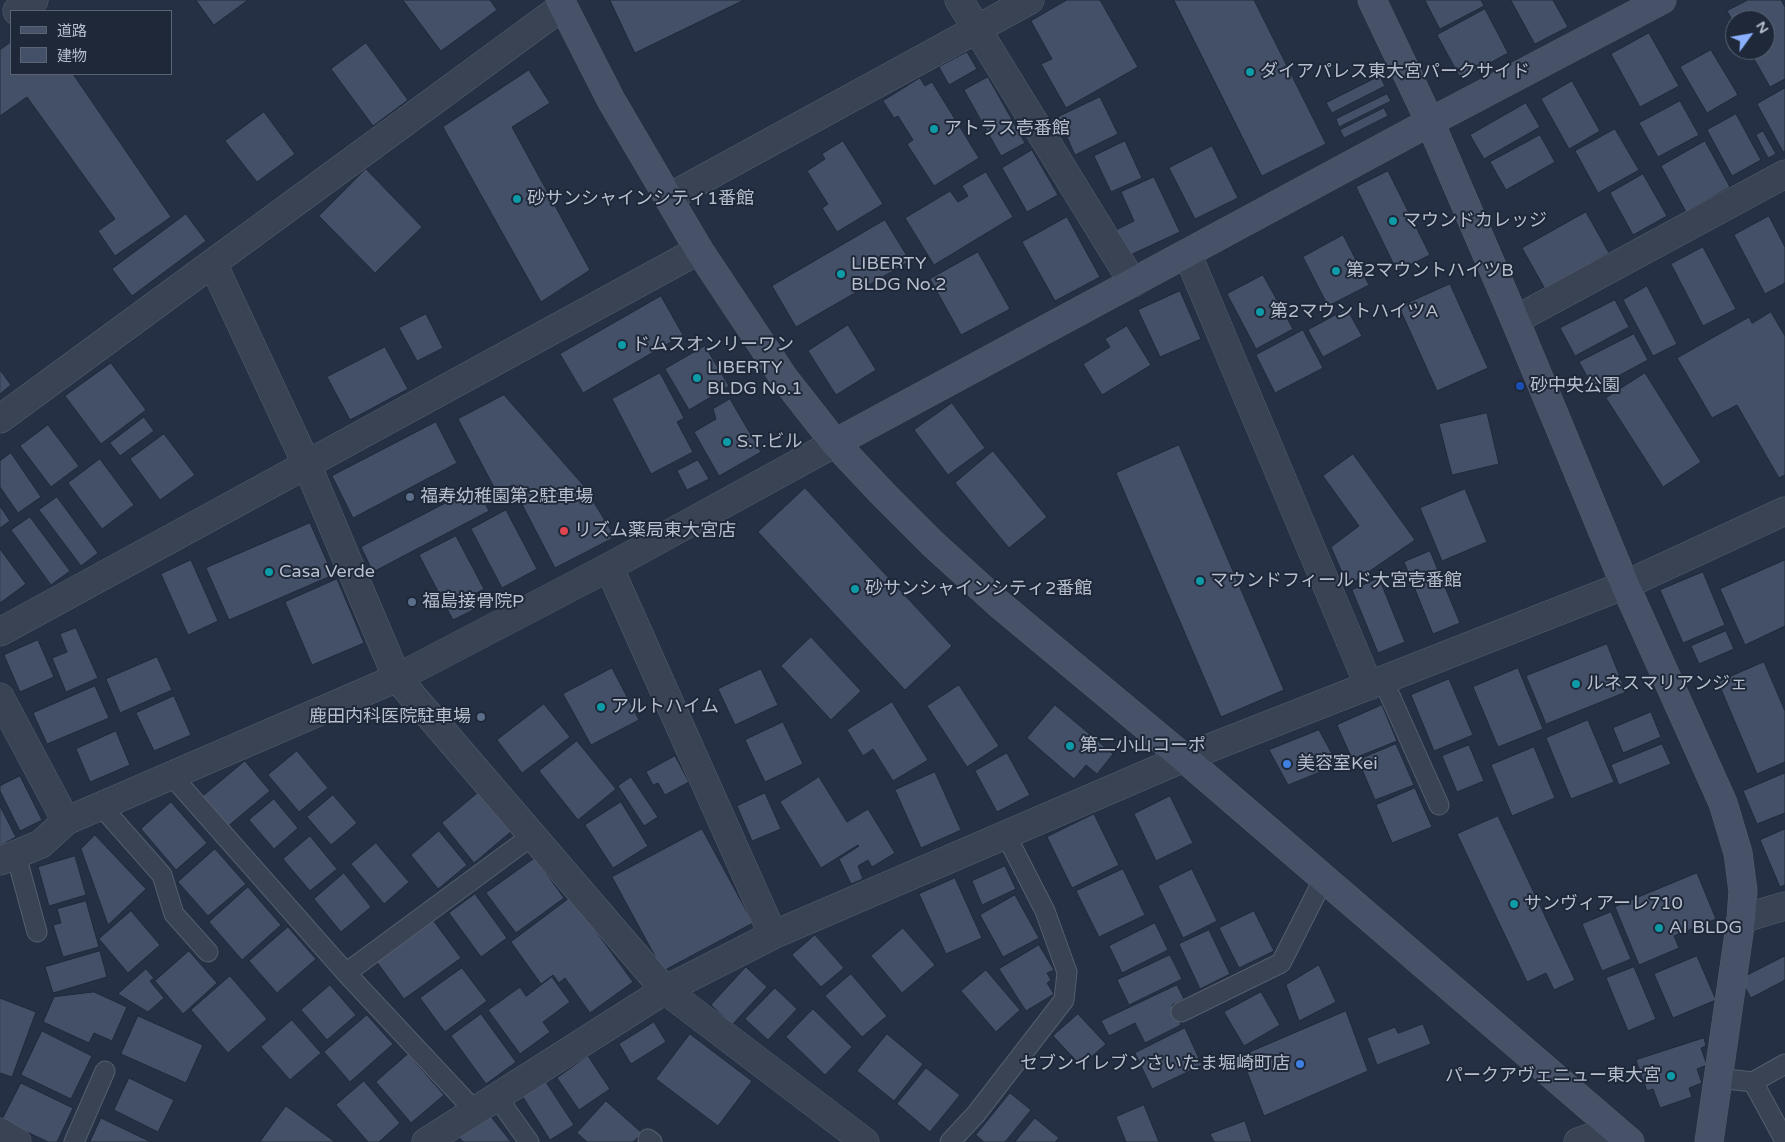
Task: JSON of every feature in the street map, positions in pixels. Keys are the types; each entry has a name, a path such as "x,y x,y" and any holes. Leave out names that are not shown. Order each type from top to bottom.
{"street":[{"path":"19,10 34,0"},
{"path":"960,0 1133,282"},
{"path":"668,198 1030,0"},
{"path":"1372,0 1430,122 1625,585 1723,803 1738,853 1743,891 1742,919 1709,1142"},
{"path":"8,858 41,844 66,821 397,678 609,567 1430,122 1662,0"},
{"path":"0,419 213,264 561,3 611,100 699,250 784,378 835,443 895,507 999,604 1184,758 1623,1136"},
{"path":"1515,320 1785,174"},
{"path":"0,632 699,250"},
{"path":"1187,253 1376,683"},
{"path":"213,264 307,465 397,678 666,990 853,1138"},
{"path":"426,1142 666,990 773,935 1184,758 1625,585 1785,511"},
{"path":"609,567 773,935"},
{"path":"0,697 66,821"},
{"path":"1742,919 1785,906"},
{"path":"0,1132 17,1142"},
{"path":"1578,1142 1623,1136"}],"lane":[{"path":"1376,683 1440,805"},
{"path":"172,776 346,972 529,1142"},
{"path":"100,806 162,875 174,914 208,952"},
{"path":"950,1142 976,1114 1064,1000 1068,972 1045,911 1006,835"},
{"path":"346,972 533,836"},
{"path":"8,858 37,932"},
{"path":"1181,1012 1281,964 1324,878"},
{"path":"1718,1078 1753,1082 1785,1064"},
{"path":"74,1142 105,1071"},
{"path":"1753,1082 1785,1142"}],"building":[{"path":"196,0 248,0 214,25"},
{"path":"403,0 490,0 497,10 441,51"},
{"path":"610,0 744,0 635,53"},
{"path":"1067,0 1100,0 1138,67 1066,108 1041,64 1052,59 1031,21"},
{"name":"ダイアパレス東大宮パークサイド","path":"1174,0 1254,0 1326,144 1262,176"},
{"path":"1425,0 1481,0 1484,6 1440,29"},
{"path":"1511,0 1553,0 1568,27 1535,44"},
{"path":"1748,0 1781,0 1785,7 1785,79 1770,87 1755,60 1775,60 1775,10 1729,10"},
{"path":"1485,9 1508,53 1461,79 1437,35"},
{"path":"1649,33 1679,86 1640,107 1611,54"},
{"path":"10,43 10,75 74,75 171,217 115,256 98,231 115,219 27,97 0,116 0,50"},
{"path":"366,43 408,100 373,126 331,69"},
{"path":"1711,50 1738,95 1707,113 1680,67"},
{"path":"967,52 977,69 949,85 939,67"},
{"name":"砂サンシャインシティ1番館","path":"529,70 550,103 512,127 590,270 541,302 443,127"},
{"path":"1380,76 1385,86 1332,113 1326,103"},
{"path":"988,77 1025,143 1001,156 964,90"},
{"name":"アトラス壱番館","path":"920,78 925,86 932,82 979,158 934,186 907,144 913,140 898,116 894,118 883,101"},
{"path":"1572,81 1600,131 1569,149 1541,99"},
{"path":"1785,88 1785,151 1783,152 1757,104"},
{"path":"1387,94 1391,101 1339,127 1336,119"},
{"path":"1100,97 1118,134 1075,155 1058,117"},
{"path":"1680,101 1699,135 1658,157 1639,123"},
{"path":"1526,103 1540,127 1484,159 1470,135"},
{"path":"1384,108 1388,116 1344,138 1340,130"},
{"path":"264,112 295,154 257,182 225,141"},
{"path":"1736,114 1761,160 1732,176 1707,130"},
{"path":"1615,129 1639,170 1598,193 1575,151"},
{"path":"1763,131 1776,154 1768,158 1756,135"},
{"path":"1540,135 1555,162 1506,190 1490,162"},
{"path":"843,141 883,204 837,232 822,208 828,204 807,171 825,159 822,154"},
{"path":"1125,141 1142,178 1111,192 1094,156"},
{"path":"1705,141 1730,187 1686,212 1661,166"},
{"path":"1212,146 1238,198 1195,219 1169,168"},
{"path":"1032,150 1058,195 1027,212 1002,168"},
{"path":"366,169 422,227 375,273 319,216"},
{"name":"マウンドカレッジ","path":"1388,171 1430,255 1397,271 1356,187"},
{"path":"986,172 1013,217 934,265 905,218 950,191 958,202 968,196 962,186"},
{"path":"1643,174 1667,216 1633,235 1610,193"},
{"path":"1154,177 1180,232 1128,256 1116,230 1134,221 1121,192"},
{"path":"1586,212 1609,253 1545,289 1522,248"},
{"path":"186,214 206,241 132,296 112,269"},
{"path":"1769,216 1785,247 1785,283 1765,294 1734,235"},
{"path":"1067,217 1100,277 1055,301 1022,242"},
{"name":"LIBERTY BLDG No.2","path":"885,220 910,261 796,327 772,286"},
{"name":"第2マウントハイツB","path":"1343,235 1369,285 1328,306 1303,257"},
{"path":"1703,247 1736,309 1703,326 1671,264"},
{"path":"978,252 1010,309 961,335 930,279"},
{"name":"第2マウントハイツA","path":"1263,275 1293,329 1256,349 1227,294"},
{"path":"1450,284 1488,368 1437,391 1399,307"},
{"path":"1647,286 1677,344 1653,356 1623,300"},
{"path":"1180,291 1201,339 1160,357 1138,310"},
{"name":"ドムスオンリーワン","path":"661,296 683,335 583,393 560,354"},
{"path":"1615,300 1629,327 1575,356 1560,328"},
{"path":"1347,309 1362,336 1323,357 1308,330"},
{"path":"1771,312 1785,336 1785,475 1779,478 1737,405 1712,418 1677,358 1749,317 1752,323"},
{"path":"426,314 443,348 417,361 399,328"},
{"path":"848,325 876,370 836,395 808,351"},
{"path":"1127,326 1151,365 1102,395 1083,364 1110,347 1105,339"},
{"path":"1303,330 1323,368 1275,393 1256,355"},
{"path":"1634,334 1648,360 1594,389 1579,362"},
{"name":"LIBERTY BLDG No.1","path":"705,346 729,386 689,410 665,369"},
{"path":"385,347 408,389 350,420 327,377"},
{"path":"111,363 146,410 101,444 65,396"},
{"path":"0,370 11,385 0,394"},
{"path":"660,373 684,418 677,422 693,452 651,474 612,399"},
{"path":"1645,373 1701,462 1663,487 1606,398"},
{"path":"504,395 584,486 615,537 555,568 512,485 497,493 458,419"},
{"name":"S.T.ビル","path":"730,399 761,452 719,476 694,432 716,419 713,409"},
{"path":"952,403 985,448 948,475 914,430"},
{"path":"1487,413 1499,464 1452,475 1439,424"},
{"path":"144,417 154,431 120,456 110,443"},
{"path":"436,422 457,463 353,518 332,476"},
{"path":"48,425 79,466 51,487 20,446"},
{"path":"164,434 195,475 160,500 130,459"},
{"name":"マウンドフィールド大宮壱番館","path":"1179,445 1284,690 1221,717 1116,473"},
{"path":"993,451 1047,517 1009,548 955,483"},
{"path":"11,453 41,497 18,513 0,487 0,461"},
{"path":"1353,454 1415,540 1348,586 1331,547 1359,526 1323,476"},
{"path":"100,459 134,505 102,529 68,483"},
{"path":"698,460 709,479 687,490 677,471"},
{"path":"477,487 489,511 373,572 361,547"},
{"name":"砂サンシャインシティ2番館","path":"805,488 952,646 905,690 758,532"},
{"path":"1465,489 1487,542 1442,561 1420,508"},
{"path":"57,497 98,553 81,566 39,510"},
{"path":"0,506 10,521 0,528"},
{"path":"506,510 537,569 502,588 471,529"},
{"path":"30,517 70,571 51,585 11,530"},
{"name":"Casa Verde","path":"310,523 333,575 229,620 206,568"},
{"path":"456,536 484,589 471,596 477,608 453,620 419,555"},
{"path":"0,549 26,584 0,603"},
{"path":"1430,551 1460,623 1433,634 1404,562"},
{"path":"191,560 218,621 188,635 161,574"},
{"path":"1785,560 1785,626 1745,645 1720,589"},
{"path":"1703,572 1725,625 1683,643 1660,590"},
{"path":"1379,578 1405,642 1378,653 1352,590"},
{"path":"337,579 364,643 312,665 285,602"},
{"path":"76,628 98,678 66,692 52,658 67,652 60,634"},
{"path":"1726,631 1734,649 1699,664 1691,646"},
{"path":"811,637 861,691 831,720 781,666"},
{"path":"38,640 54,677 20,692 4,655"},
{"name":"ルネスマリアンジェ","path":"1607,644 1626,692 1546,724 1526,676"},
{"path":"157,657 172,690 120,713 106,679"},
{"path":"1764,662 1785,711 1785,762 1757,774 1718,682"},
{"name":"アルトハイム","path":"612,668 639,720 591,745 563,694"},
{"path":"1518,668 1543,729 1498,747 1473,687"},
{"path":"761,669 778,705 735,725 718,689"},
{"path":"1449,679 1473,735 1434,751 1411,695"},
{"path":"959,685 999,746 967,767 927,706"},
{"path":"95,686 109,718 47,744 33,713"},
{"path":"174,696 191,735 154,751 136,713"},
{"path":"892,702 928,760 893,781 873,749 863,756 847,730"},
{"path":"544,704 570,737 522,773 497,740"},
{"name":"第二小山コーポ","path":"1055,705 1113,754 1097,774 1086,765 1074,779 1027,738"},
{"path":"1382,705 1397,741 1352,759 1337,725"},
{"path":"1651,712 1661,737 1623,753 1613,728"},
{"path":"1588,720 1614,782 1571,799 1546,738"},
{"path":"783,722 803,764 765,782 745,740"},
{"path":"1319,730 1338,765 1288,785 1269,750"},
{"path":"116,731 130,765 90,782 76,749"},
{"path":"577,741 616,789 578,820 539,771"},
{"path":"1396,744 1414,785 1375,800 1358,760"},
{"path":"1662,744 1671,764 1619,785 1611,765"},
{"path":"1469,745 1484,781 1457,792 1442,756"},
{"path":"1534,747 1555,798 1512,816 1491,765"},
{"path":"297,751 328,788 299,812 268,775"},
{"path":"1007,753 1030,795 997,812 975,771"},
{"path":"675,756 689,782 665,795 658,783 653,785 646,772"},
{"path":"245,761 270,791 227,827 202,797"},
{"path":"935,772 961,830 921,848 895,790"},
{"path":"1785,773 1785,813 1757,824 1743,791"},
{"path":"20,776 42,820 20,831 0,791 0,786"},
{"path":"631,777 658,817 644,826 618,786"},
{"path":"819,777 847,822 868,809 895,853 872,867 868,860 858,866 863,879 851,884 839,859 859,846 821,868 780,802"},
{"path":"1415,788 1432,827 1392,843 1376,805"},
{"path":"480,791 513,830 474,863 442,823"},
{"path":"765,793 781,829 752,841 737,806"},
{"path":"333,795 357,823 331,845 307,817"},
{"path":"1170,796 1193,843 1156,861 1134,814"},
{"path":"274,799 298,828 274,849 249,820"},
{"path":"171,802 207,843 176,870 141,829"},
{"path":"621,802 648,846 613,868 585,825"},
{"path":"0,806 16,837 0,846"},
{"path":"1094,814 1119,865 1072,888 1047,837"},
{"name":"サンヴィアーレ710","path":"1498,816 1575,980 1554,990 1546,973 1527,982 1457,834"},
{"path":"702,829 753,923 663,971 612,877"},
{"path":"1785,829 1785,885 1780,887 1760,840"},
{"path":"439,831 467,865 438,889 411,855"},
{"path":"95,835 146,889 108,925 81,849"},
{"path":"310,836 337,869 310,891 283,859"},
{"path":"376,843 409,882 384,904 351,864"},
{"path":"215,849 246,884 208,916 178,882"},
{"path":"75,856 86,895 49,906 38,867"},
{"path":"535,858 564,898 516,933 486,893"},
{"path":"1005,866 1016,889 982,905 972,881"},
{"path":"1123,869 1145,915 1099,937 1076,891"},
{"path":"1192,869 1217,921 1183,938 1158,886"},
{"path":"344,873 371,907 341,932 314,899"},
{"name":"AI BLDG","path":"1697,873 1716,919 1674,936 1679,948 1639,965 1615,907"},
{"path":"955,878 982,938 946,954 919,894"},
{"path":"248,887 281,925 242,960 209,922"},
{"path":"475,894 507,938 481,957 449,913"},
{"path":"1015,895 1039,938 1003,957 980,915"},
{"path":"571,897 633,982 590,1013 565,978 559,983 553,975 541,984 511,942"},
{"path":"86,901 99,947 63,957 53,925 61,923 57,909"},
{"path":"131,911 160,945 128,973 99,939"},
{"path":"1254,911 1274,951 1239,968 1219,928"},
{"path":"1611,912 1631,959 1602,971 1582,924"},
{"path":"433,920 461,958 404,999 376,961"},
{"path":"1155,923 1168,950 1122,973 1109,946"},
{"path":"288,927 316,959 277,993 249,961"},
{"path":"903,928 935,965 902,993 871,956"},
{"path":"1209,930 1230,974 1200,989 1179,944"},
{"path":"815,935 844,968 821,987 792,955"},
{"path":"1039,945 1054,970 1047,973 1051,980 1047,983 1054,994 1026,1011 999,969"},
{"path":"100,951 107,977 53,993 45,967"},
{"path":"189,951 217,983 183,1014 155,981"},
{"path":"1170,955 1182,979 1129,1005 1117,980"},
{"path":"1697,956 1716,1000 1673,1018 1654,974"},
{"path":"1785,956 1785,980 1751,998 1740,979"},
{"path":"1319,965 1336,1002 1299,1021 1286,985"},
{"path":"746,967 767,987 732,1025 711,1005"},
{"path":"1634,967 1656,1019 1628,1031 1606,978"},
{"path":"462,968 487,1001 445,1032 420,998"},
{"path":"146,969 154,978 150,981 164,998 148,1012 118,994"},
{"path":"986,970 1020,1010 996,1032 961,991"},
{"path":"851,974 887,1016 862,1037 825,996"},
{"path":"230,976 267,1019 228,1053 191,1010"},
{"path":"552,977 570,1002 543,1022 550,1032 520,1054 488,1010 520,987 526,996"},
{"path":"330,985 356,1015 327,1040 301,1010"},
{"path":"1177,985 1184,999 1172,1005 1181,1025 1145,1043 1135,1023 1109,1036 1101,1021"},
{"path":"775,988 797,1009 768,1040 745,1019"},
{"path":"94,992 127,1007 112,1041 94,1033 89,1043 43,1022 54,997"},
{"path":"1261,992 1280,1025 1244,1046 1224,1012"},
{"path":"0,998 36,1012 12,1077 0,1073"},
{"path":"813,1009 852,1047 825,1075 786,1037"},
{"path":"1346,1011 1368,1071 1264,1116 1241,1056"},
{"path":"481,1014 516,1062 486,1084 451,1036"},
{"path":"1078,1014 1106,1044 1081,1066 1053,1036"},
{"path":"367,1015 393,1044 350,1082 324,1052"},
{"path":"138,1016 203,1045 186,1083 121,1054"},
{"path":"292,1020 321,1053 290,1080 261,1047"},
{"path":"654,1022 666,1042 631,1064 619,1044"},
{"path":"1423,1024 1431,1044 1377,1065 1367,1038 1395,1027 1398,1033"},
{"path":"1185,1028 1202,1065 1152,1089 1135,1053"},
{"path":"42,1031 92,1056 71,1099 21,1075"},
{"path":"690,1034 752,1081 718,1126 656,1079"},
{"path":"887,1034 923,1064 894,1101 857,1071"},
{"name":"パークアヴェニュー東大宮","path":"1704,1038 1706,1046 1701,1048 1707,1065 1697,1069 1702,1083 1689,1088 1692,1097 1660,1108 1653,1089 1647,1091 1636,1060"},
{"path":"408,1054 444,1095 411,1123 376,1082"},
{"path":"588,1056 610,1089 579,1110 557,1078"},
{"path":"926,1068 960,1095 930,1132 897,1104"},
{"path":"129,1078 174,1100 158,1132 114,1110"},
{"path":"544,1079 574,1125 550,1140 521,1094"},
{"path":"364,1081 400,1123 379,1142 368,1142 336,1105"},
{"path":"21,1083 73,1108 57,1142 48,1142 2,1120"},
{"path":"1010,1093 1031,1110 1005,1142 984,1142 976,1135"},
{"path":"606,1101 642,1133 633,1142 587,1142 577,1133"},
{"path":"1144,1105 1159,1142 1126,1142 1116,1117"},
{"path":"286,1106 335,1142 260,1142"},
{"path":"489,1114 511,1142 463,1142 459,1137"},
{"path":"101,1118 151,1142 90,1142"},
{"path":"1035,1118 1059,1138 1055,1142 1015,1142"},
{"path":"1245,1121 1252,1142 1214,1142 1210,1134"}],"place":[{"name":"ダイアパレス東大宮パークサイド","path":"1250,72"},
{"name":"アトラス壱番館","path":"934,129"},
{"name":"砂サンシャインシティ1番館","path":"517,199"},
{"name":"マウンドカレッジ","path":"1393,221"},
{"name":"第2マウントハイツB","path":"1336,271"},
{"name":"LIBERTY BLDG No.2","path":"841,274"},
{"name":"第2マウントハイツA","path":"1260,312"},
{"name":"ドムスオンリーワン","path":"622,345"},
{"name":"LIBERTY BLDG No.1","path":"697,378"},
{"name":"砂中央公園","path":"1520,386"},
{"name":"S.T.ビル","path":"727,442"},
{"name":"福寿幼稚園第2駐車場","path":"410,497"},
{"name":"リズム薬局東大宮店","path":"564,531"},
{"name":"Casa Verde","path":"269,572"},
{"name":"マウンドフィールド大宮壱番館","path":"1200,581"},
{"name":"砂サンシャインシティ2番館","path":"855,589"},
{"name":"福島接骨院P","path":"412,602"},
{"name":"ルネスマリアンジェ","path":"1576,684"},
{"name":"アルトハイム","path":"601,707"},
{"name":"鹿田内科医院駐車場","path":"481,717"},
{"name":"第二小山コーポ","path":"1070,746"},
{"name":"美容室Kei","path":"1287,764"},
{"name":"サンヴィアーレ710","path":"1514,904"},
{"name":"AI BLDG","path":"1659,928"},
{"name":"セブンイレブンさいたま堀崎町店","path":"1300,1064"},
{"name":"パークアヴェニュー東大宮","path":"1671,1076"}]}
